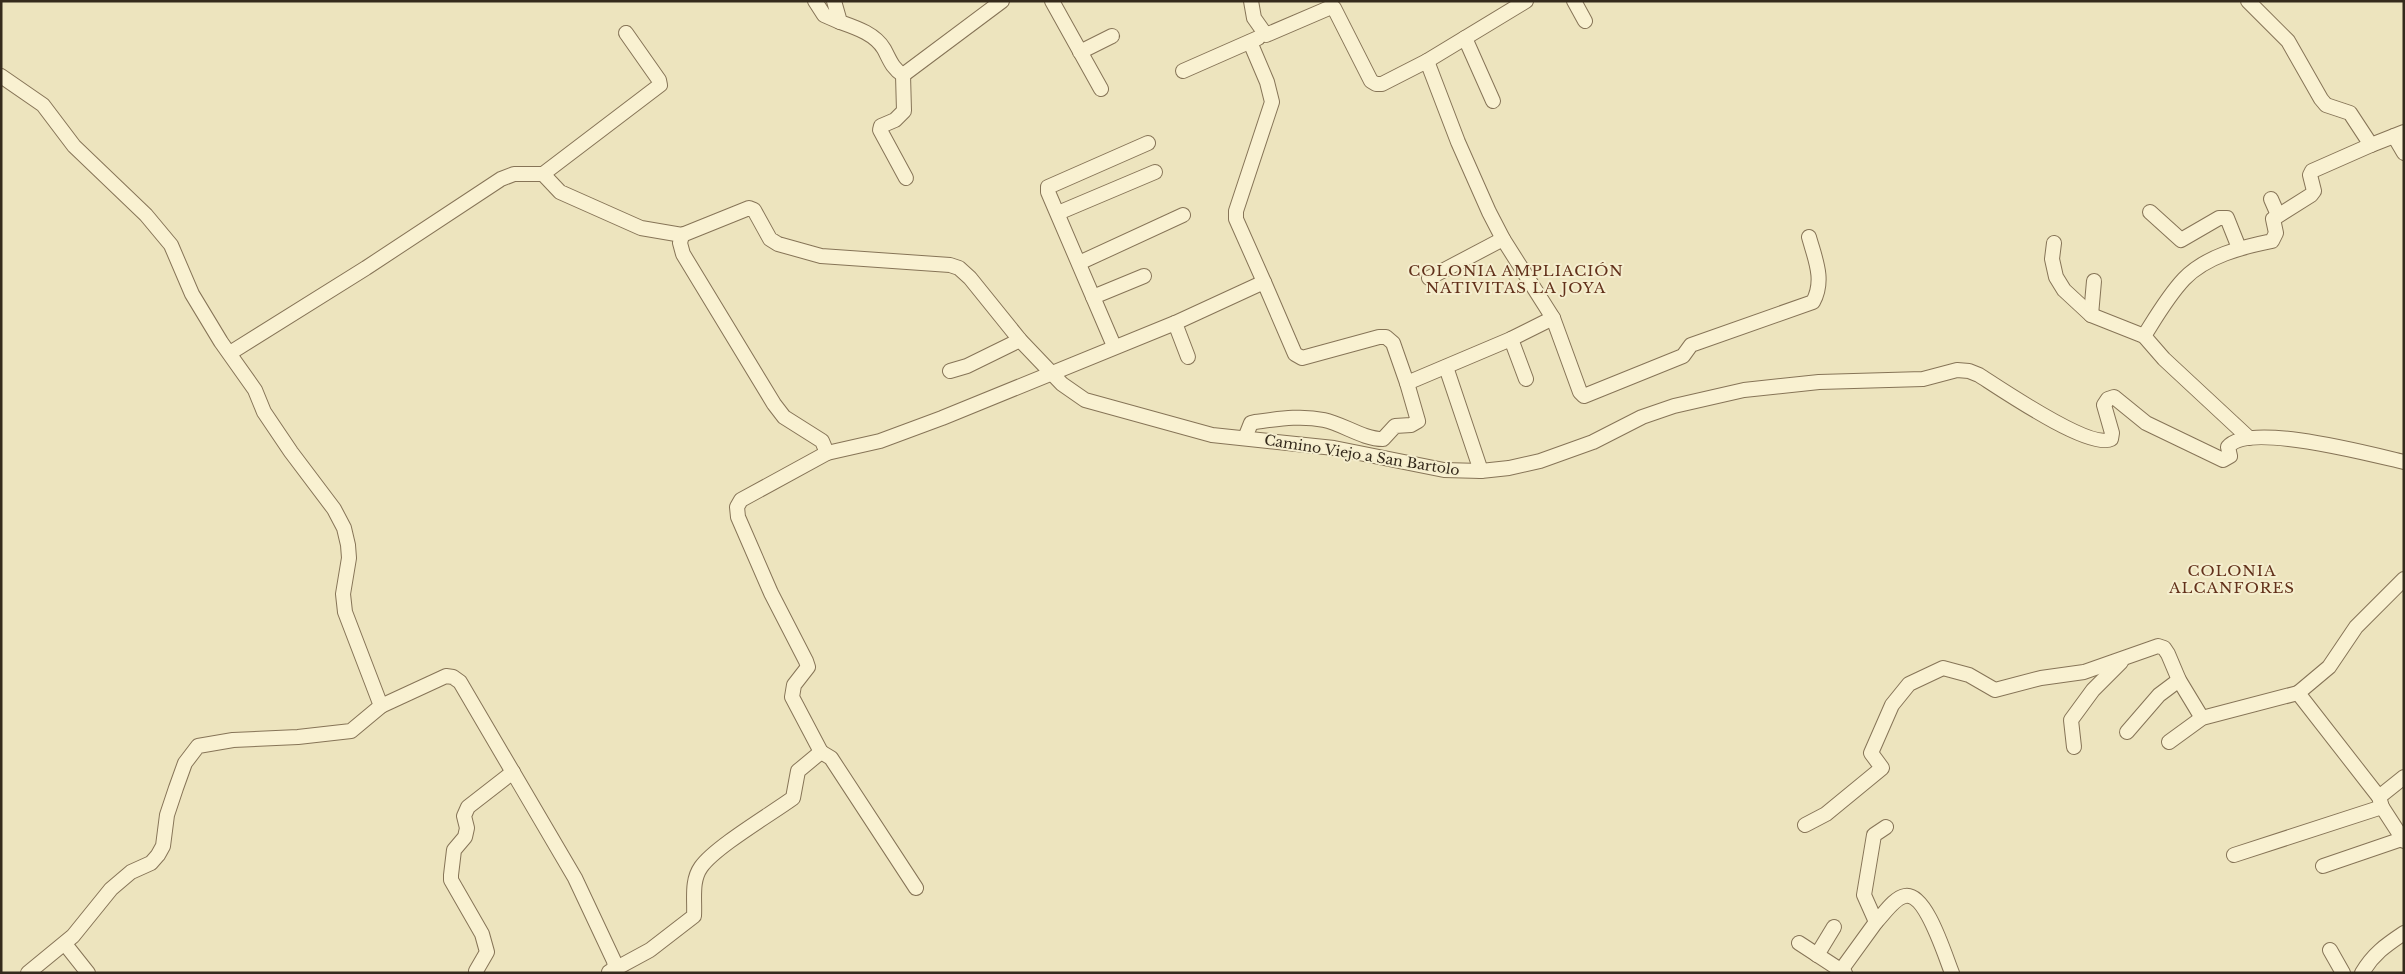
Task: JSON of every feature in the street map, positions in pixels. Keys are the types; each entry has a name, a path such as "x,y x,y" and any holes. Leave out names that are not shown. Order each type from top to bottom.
{"street":[{"path":"816,1 824,16 874,37 884,48 896,71 903,75"},
{"path":"834,1 840,22"},
{"path":"903,75 1002,1"},
{"path":"1052,1 1101,89"},
{"path":"1251,1 1254,18 1266,35"},
{"path":"1574,1 1585,21"},
{"path":"2248,1 2288,41 2326,105 2350,113 2371,145"},
{"path":"1183,71 1329,8 1334,8 1371,81 1376,84 1382,84 1427,61 1524,2"},
{"path":"230,352 366,268 501,179 514,174 543,174 660,86 659,80 626,33"},
{"path":"1080,52 1112,36"},
{"path":"1465,38 1493,101"},
{"path":"1245,438 1255,422 1303,418 1324,420 1383,439 1395,426 1411,426 1418,421 1393,343 1386,337 1302,358 1295,354 1236,220 1236,210 1272,102 1267,82 1250,42"},
{"path":"1427,61 1458,142 1503,239 1553,318 1580,392 1584,396 1683,356 1691,345 1813,302 1819,292 1820,277 1809,237"},
{"path":"903,75 904,111 895,120 881,126 880,130 906,178"},
{"path":"1,76 43,105 74,146 146,215 165,237 171,245 192,294 255,390 264,412 291,452 334,509 344,528 349,558 343,594 345,612 381,706"},
{"path":"2144,336 2185,277 2201,266 2238,248 2272,241 2276,234 2273,219 2311,195 2314,191 2310,175 2312,172 2399,134 2404,153"},
{"path":"1114,346 1048,192 1048,187 1148,142"},
{"path":"1058,213 1155,172"},
{"path":"543,174 560,192 641,228 682,234 680,243 683,254 774,404 784,417 822,441 827,453"},
{"path":"2271,199 2278,215"},
{"name":"Camino Viejo a San Bartolo","path":"682,234 749,208 754,210 770,239 804,253 821,256 950,265 959,268 970,278 1020,340 1074,394 1097,404 1188,427 1207,434 1334,448 1444,470 1481,471 1540,461 1593,442 1642,417 1708,397 1744,390 1819,382 1922,379 1957,370 1969,371 1979,375 2052,420 2101,442 2111,439 2112,433 2104,405 2108,399 2114,398 2146,423 2222,460 2230,456 2230,444 2236,440 2249,438"},
{"path":"2150,212 2181,240 2218,218 2227,218 2238,248"},
{"path":"1079,263 1184,215"},
{"path":"1429,278 1503,239"},
{"path":"2054,243 2052,259 2056,277 2064,290 2091,315 2144,336 2164,358 2249,438 2304,440 2404,462"},
{"path":"1093,297 1144,276"},
{"path":"2091,315 2094,281"},
{"path":"916,888 830,758 820,752 792,697 794,685 808,667 771,593 738,517 737,507 741,500 827,453 880,441 1053,373 1264,282"},
{"path":"1406,383 1511,339 1553,318"},
{"path":"1175,322 1188,357"},
{"path":"1511,339 1526,378"},
{"path":"950,371 967,366 1020,340"},
{"path":"1446,367 1481,471"},
{"path":"2169,742 2202,718 2298,693 2329,667 2356,627 2404,579"},
{"path":"1805,825 1826,814 1882,768 1871,753 1892,705 1910,684 1943,668 1969,676 1995,690 2041,678 2084,672 2124,660 2158,646 2164,648 2179,680 2202,718"},
{"path":"2074,747 2071,720 2093,690 2124,660"},
{"path":"28,973 65,944 111,889 130,872 150,863 158,855 163,846 167,815 185,763 198,746 233,740 298,737 351,731 381,706 446,676 453,677 460,682 575,878 611,952 612,971 650,950 694,916 694,887 700,868 717,852 794,798 798,771 820,752"},
{"path":"2127,732 2159,695 2179,680"},
{"path":"2298,693 2380,802 2403,840 2323,866"},
{"path":"476,970 488,952 472,913 451,880 454,850 465,837 467,828 464,816 468,807 513,772"},
{"path":"2234,855 2380,802 2404,777"},
{"path":"1876,922 1864,895 1874,836 1886,828"},
{"path":"1799,943 1842,972 1876,922 1899,898 1906,895 1917,898 1928,914 1952,973"},
{"path":"1817,955 1834,927"},
{"path":"2362,973 2371,958 2382,947 2404,933"},
{"path":"65,944 88,973"},
{"path":"2330,950 2343,973"}],"district":[{"name":"COLONIA AMPLIACIÓN NATIVITAS LA JOYA","path":"1516,280"},
{"name":"COLONIA ALCANFORES","path":"2232,580"}]}
